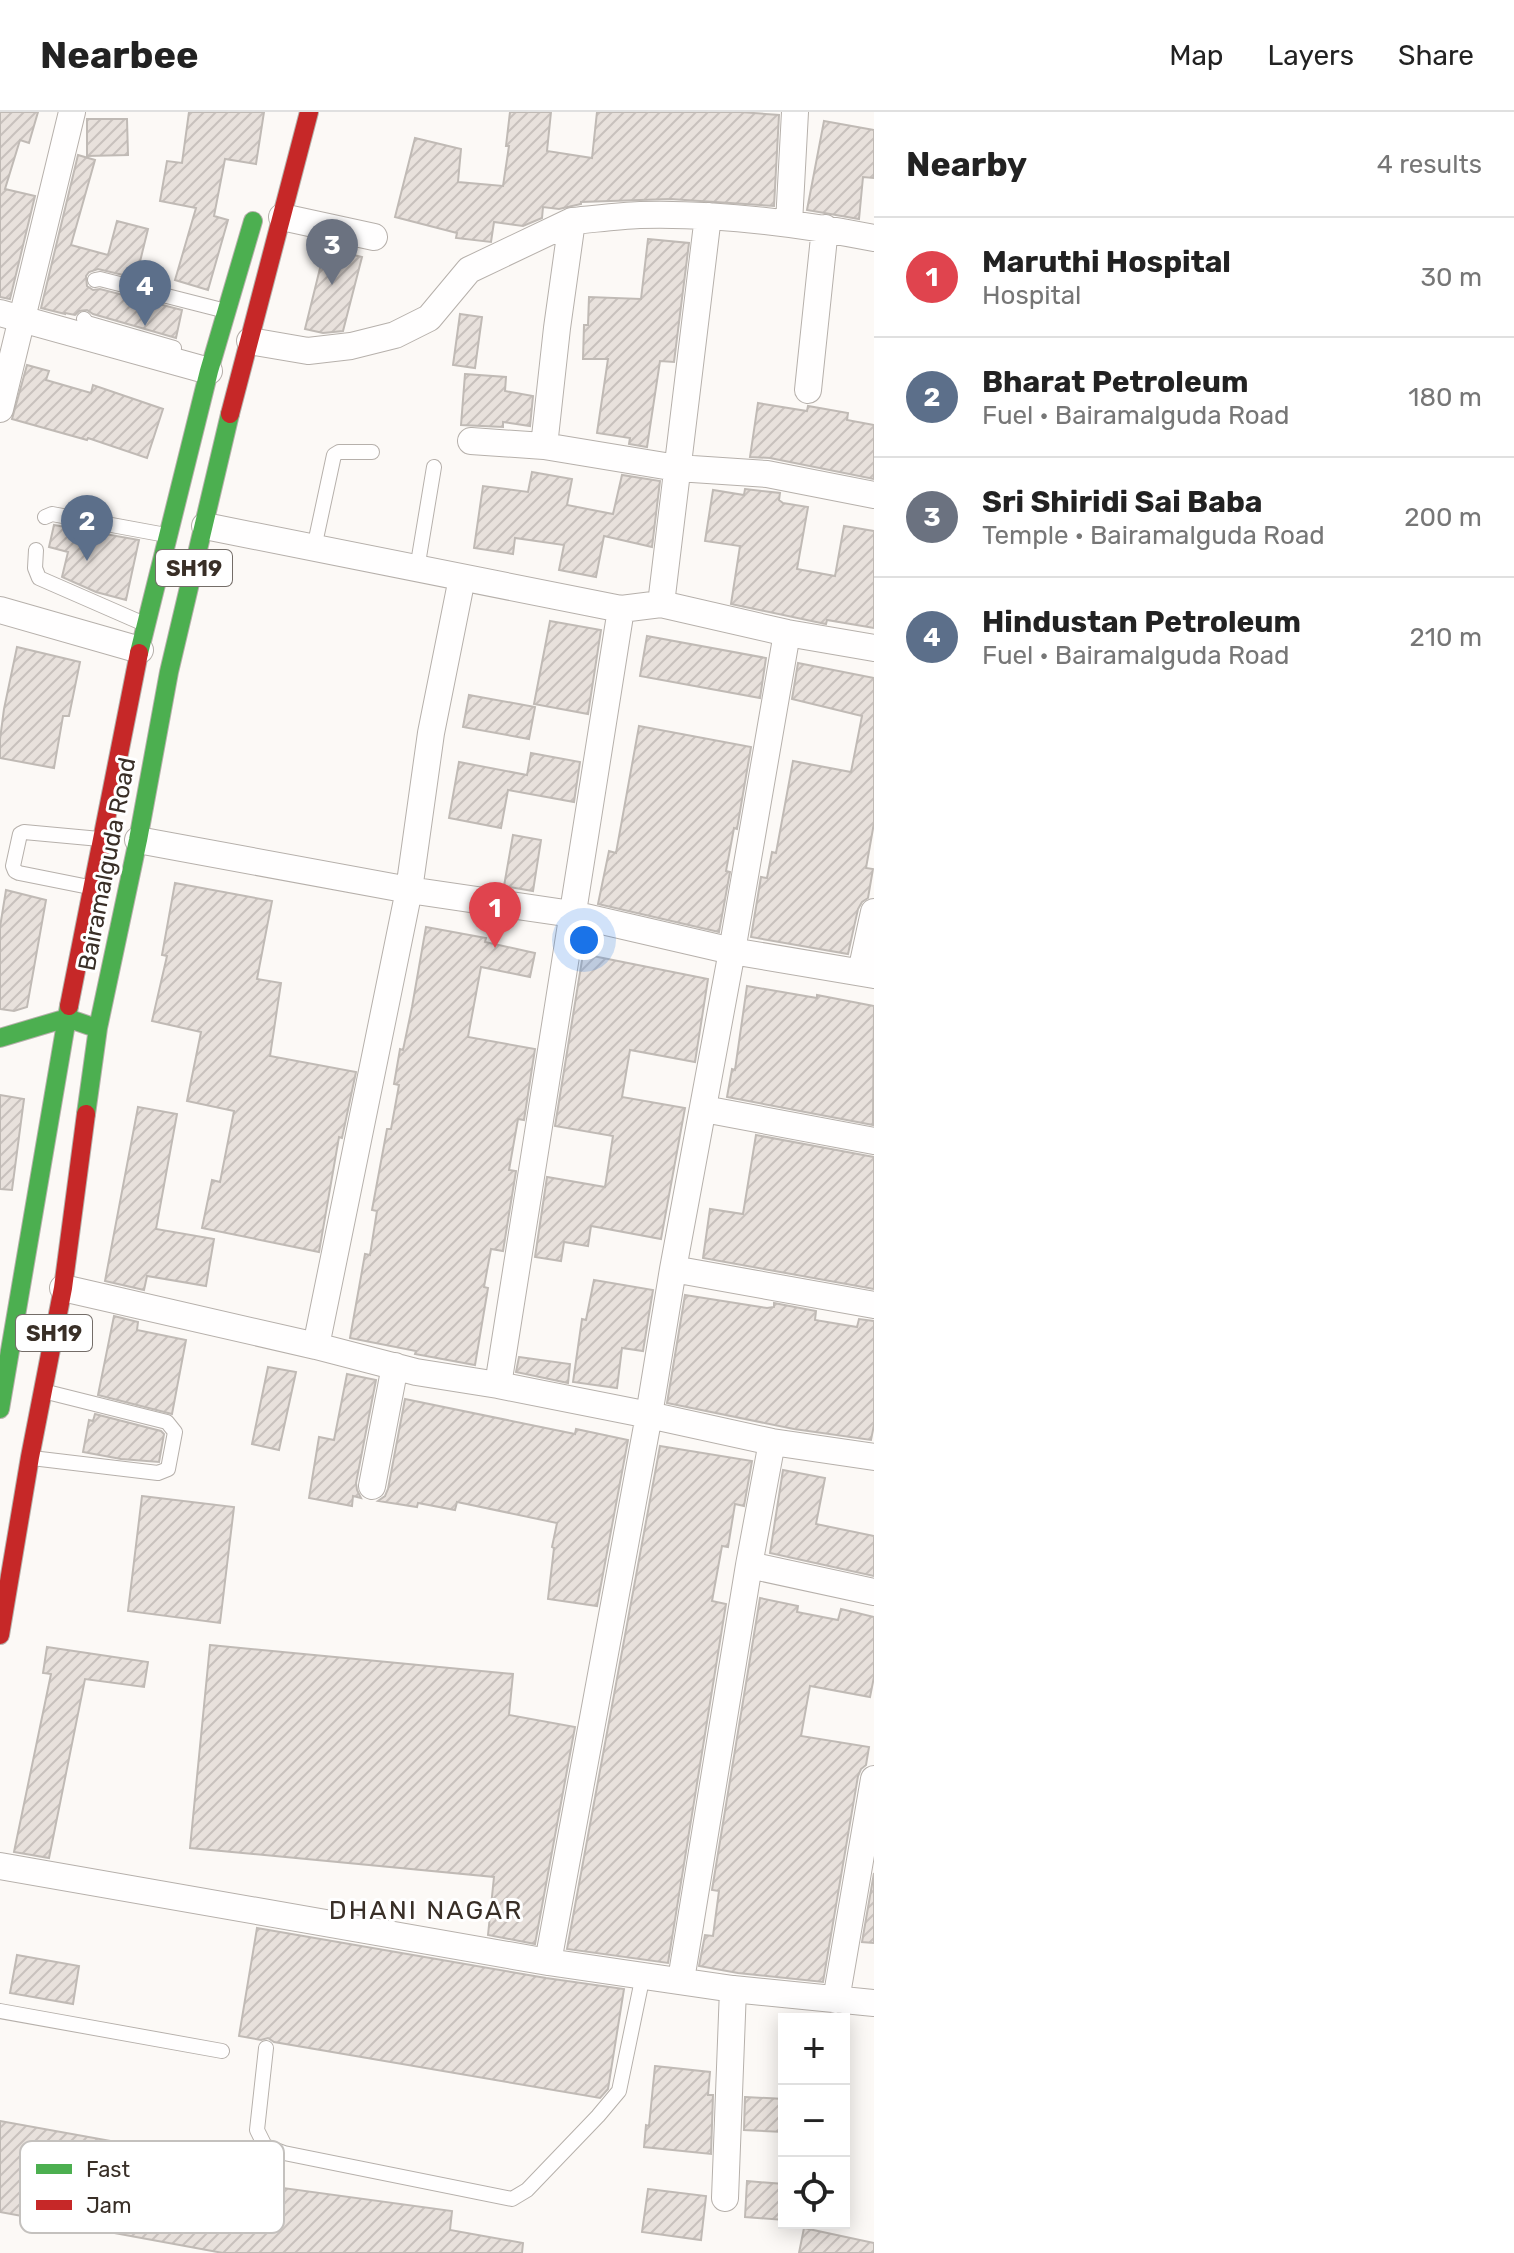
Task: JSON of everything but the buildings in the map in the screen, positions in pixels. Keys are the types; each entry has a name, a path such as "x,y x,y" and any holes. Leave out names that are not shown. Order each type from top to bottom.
{"main road":[{"name":"Bairamalguda Road","path":"0,1635 63,1288 98,1028 138,840 169,672 238,378 309,112"},
{"name":"Bairamalguda Road","path":"0,1409 67,1018 143,637 211,365 258,204"},
{"path":"0,1038 67,1018 98,1028"}],"street":[{"path":"0,409 11,316 72,112"},
{"path":"789,223 795,112"},
{"path":"250,341 308,351 351,346 395,335 429,318 469,270 572,221 640,215 708,216 789,223 874,238"},
{"path":"661,604 708,216"},
{"path":"282,217 374,237"},
{"path":"544,446 572,221"},
{"path":"808,390 825,228"},
{"path":"11,316 211,365"},
{"path":"471,441 544,446 677,468 767,474 874,495"},
{"path":"205,526 621,609 661,604 787,633 874,648"},
{"path":"316,1346 409,890 431,733 462,578"},
{"path":"498,1385 621,609"},
{"path":"0,610 143,637"},
{"path":"548,1962 649,1415 787,633"},
{"path":"138,840 409,890 572,914 732,951 868,974 874,912"},
{"path":"704,1109 874,1141"},
{"path":"673,1269 874,1305"},
{"path":"63,1288 416,1372 498,1385 772,1442 874,1457"},
{"path":"372,1486 395,1366"},
{"path":"681,1980 772,1442"},
{"path":"749,1565 874,1592"},
{"path":"836,2000 874,1779"},
{"path":"0,1866 548,1962 733,1989 874,2003"},
{"path":"725,2198 733,1989"}],"lane":[{"path":"95,280 226,311"},
{"path":"84,319 87,323 211,365"},
{"path":"314,548 334,455 339,452 372,452"},
{"path":"417,569 434,467"},
{"path":"45,517 52,514 168,535"},
{"path":"36,550 35,568 39,578 143,637"},
{"path":"93,888 19,873 13,866 20,834 24,832 103,839"},
{"path":"30,1457 158,1473 168,1469 175,1432 167,1422 43,1391"},
{"path":"284,2153 512,2199 527,2190 619,2091 643,1975"},
{"path":"0,2011 222,2051"},
{"path":"262,2141 257,2130 266,2048"}],"traffic: fast":[{"path":"139,653 209,371 253,221"},
{"path":"86,1114 98,1028 138,840 169,672 230,414"},
{"path":"0,1409 69,1006"},
{"path":"0,1038 67,1018 93,1027"}],"traffic: jam":[{"path":"230,414 309,112"},
{"path":"69,1006 139,653"},
{"path":"0,1635 63,1288 86,1114"}],"place":[{"name":"Sri Shiridi Sai Baba","path":"332,285"},
{"name":"Hindustan Petroleum","path":"145,326"},
{"name":"Bharat Petroleum","path":"87,561"},
{"name":"Maruthi Hospital","path":"495,948"}],"district":[{"name":"DHANI NAGAR","path":"426,1910"}]}
